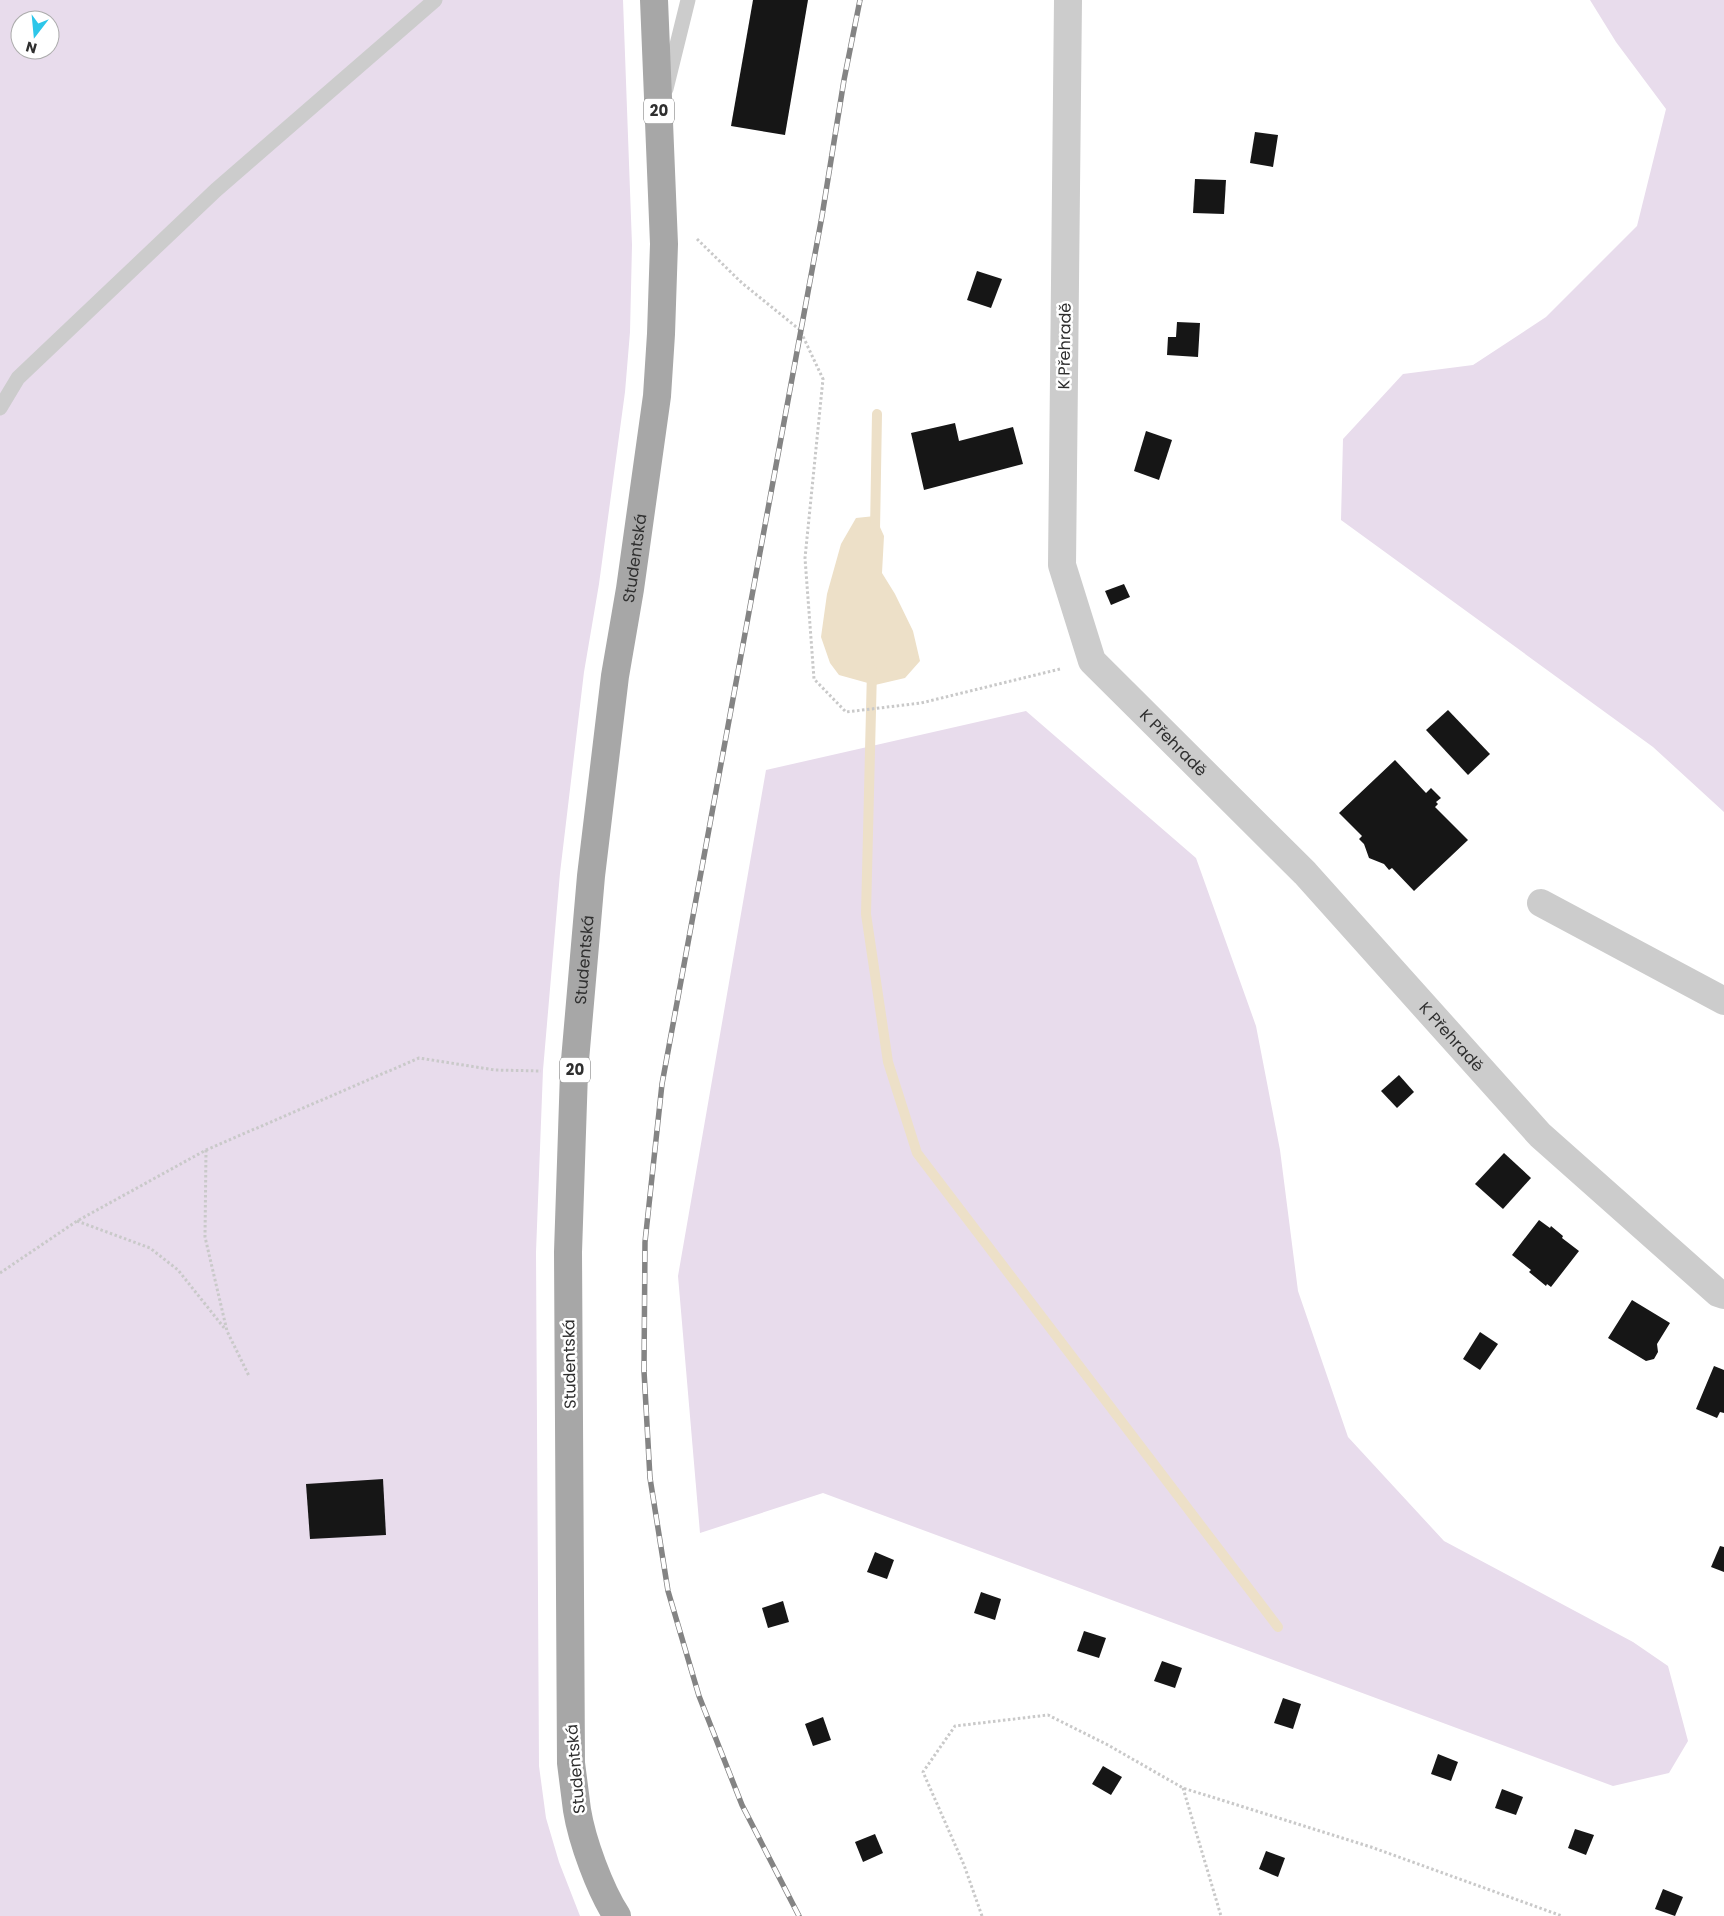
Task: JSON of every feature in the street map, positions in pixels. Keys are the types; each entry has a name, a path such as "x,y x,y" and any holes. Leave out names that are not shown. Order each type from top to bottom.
{"main road":[{"name":"Studentská","path":"617,1916 610,1905 589,1852 577,1812 572,1764 568,1252 574,1072 591,876 613,695 630,588 656,396 661,334 663,222 654,0"}],"street":[{"name":"K Přehradě","path":"1068,0 1062,565 1092,661 1305,873 1540,1136 1718,1293 1724,1295"},
{"path":"1541,903 1724,1001"}],"lane":[{"path":"0,408 18,378 202,203 435,0"},
{"path":"659,117 688,0"}],"path":[{"path":"663,222 698,239 742,283 800,330 823,378 804,558 814,679 846,712 921,703 1092,661"},
{"path":"0,1273 76,1221 206,1150 419,1058 495,1070 574,1072"},
{"path":"206,1150 206,1237 227,1331"},
{"path":"76,1221 150,1248 178,1270 227,1331 249,1376"},
{"path":"982,1916 964,1865 923,1772 955,1726 1048,1715 1108,1744 1183,1788 1371,1847 1562,1916"},
{"path":"1183,1788 1221,1916"}],"shaded area":[{"path":"0,0 623,0 632,245 630,332 625,392 599,584 584,672 560,873 543,1070 536,1252 539,1766 546,1818 559,1862 580,1916 0,1916"},
{"path":"1590,0 1724,0 1724,812 1653,747 1341,520 1343,439 1403,374 1473,365 1546,317 1637,226 1666,109 1616,42"},
{"path":"875,516 884,536 882,573 895,594 913,631 920,661 905,678 875,685 839,675 830,663 821,637 827,594 841,544 856,518"},
{"path":"1026,711 1196,858 1256,1026 1280,1150 1298,1291 1348,1437 1444,1541 1633,1642 1668,1666 1688,1741 1669,1773 1613,1786 823,1493 700,1533 678,1276 766,770"}],"building":[{"path":"753,0 808,0 785,135 731,126"},
{"path":"1255,132 1278,135 1273,167 1250,163"},
{"path":"1195,179 1226,180 1224,214 1193,213"},
{"path":"977,271 1002,279 991,308 967,300"},
{"path":"1177,322 1200,323 1198,357 1167,355 1168,337 1176,337"},
{"path":"955,423 959,441 1013,427 1023,464 924,490 911,433"},
{"path":"1146,431 1172,440 1159,480 1134,471"},
{"path":"1124,584 1130,597 1111,605 1105,591"},
{"path":"1448,710 1490,754 1468,775 1426,730"},
{"path":"1395,760 1426,793 1431,788 1441,798 1436,802 1438,804 1435,807 1468,840 1414,891 1392,868 1389,870 1384,864 1369,858 1364,844 1359,839 1362,836 1339,813"},
{"path":"1399,1075 1414,1092 1397,1108 1381,1091"},
{"path":"1504,1153 1531,1178 1503,1209 1475,1184"},
{"path":"1539,1220 1550,1228 1551,1226 1563,1236 1562,1238 1579,1251 1551,1287 1547,1284 1546,1286 1529,1272 1531,1270 1512,1255"},
{"path":"1632,1300 1670,1323 1657,1344 1658,1352 1654,1359 1646,1361 1608,1338"},
{"path":"1480,1332 1498,1344 1480,1370 1463,1359"},
{"path":"1714,1366 1724,1370 1724,1413 1720,1412 1717,1418 1696,1409"},
{"path":"383,1479 386,1535 310,1539 306,1484"},
{"path":"1720,1546 1724,1547 1724,1572 1711,1567"},
{"path":"875,1552 894,1560 887,1579 867,1572"},
{"path":"981,1592 1001,1599 995,1620 974,1613"},
{"path":"783,1601 789,1622 768,1628 762,1608"},
{"path":"1084,1631 1106,1638 1099,1658 1077,1651"},
{"path":"1162,1661 1182,1668 1175,1688 1154,1681"},
{"path":"1283,1698 1301,1704 1293,1729 1274,1723"},
{"path":"823,1717 831,1740 813,1746 805,1724"},
{"path":"1438,1754 1458,1762 1451,1781 1431,1774"},
{"path":"1103,1766 1122,1777 1111,1795 1092,1784"},
{"path":"1502,1789 1523,1797 1516,1815 1495,1808"},
{"path":"1575,1829 1594,1835 1586,1855 1568,1848"},
{"path":"875,1834 883,1853 863,1862 855,1842"},
{"path":"1266,1851 1285,1858 1278,1877 1259,1869"},
{"path":"1663,1889 1683,1897 1675,1916 1655,1909"}],"waterway":[{"path":"875,531 877,414"},
{"path":"872,670 866,914 888,1062 917,1153 1278,1627"}],"railway":[{"path":"799,1916 742,1805 699,1696 668,1591 650,1478 644,1371 645,1242 662,1084 860,0"}]}
